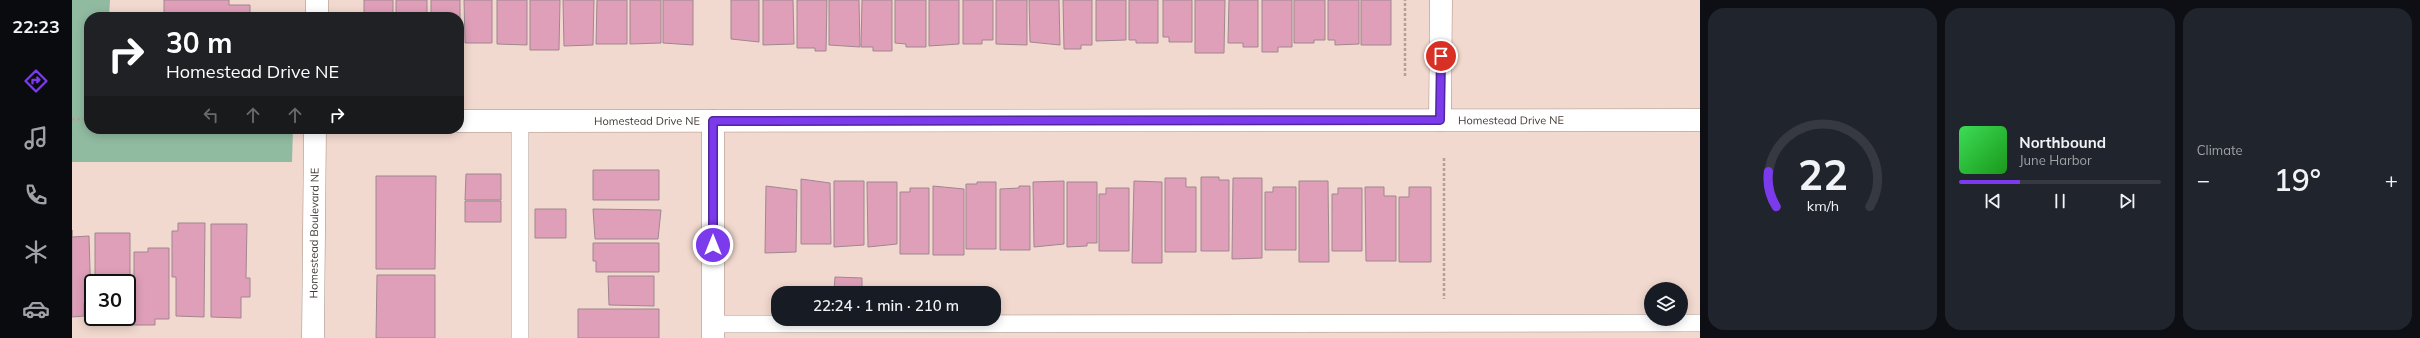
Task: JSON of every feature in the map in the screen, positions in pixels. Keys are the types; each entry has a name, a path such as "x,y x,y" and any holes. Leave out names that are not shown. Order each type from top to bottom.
{"street":[{"path":"317,0 317,12"},
{"path":"1440,120 1441,0"},
{"name":"Homestead Drive NE","path":"464,121 1700,120"},
{"path":"713,121 713,331"},
{"name":"Homestead Boulevard NE","path":"313,338 315,134"}],"lane":[{"path":"520,121 520,338"},
{"path":"713,331 1444,323 1700,323"}],"path":[{"path":"1405,0 1405,76"},
{"path":"72,119 84,119"},
{"path":"1444,158 1444,323"}],"green space":[{"path":"72,0 110,0 109,12 84,12 84,134 293,134 292,162 72,162"}],"building":[{"path":"164,0 229,0 229,5 250,5 250,12 164,12"},
{"path":"364,0 393,0 393,12 364,12"},
{"path":"396,0 427,0 427,12 396,12"},
{"path":"431,0 460,0 460,12 431,12"},
{"path":"464,0 492,0 492,43 465,43"},
{"path":"497,0 527,0 527,45 497,44"},
{"path":"530,0 560,0 559,50 530,50"},
{"path":"563,0 594,0 593,45 564,46"},
{"path":"597,0 627,0 627,44 596,44"},
{"path":"630,0 661,0 661,43 630,44"},
{"path":"663,0 693,0 693,45 663,43"},
{"path":"731,0 759,0 759,42 731,39"},
{"path":"763,0 793,0 794,44 763,45"},
{"path":"797,0 827,0 826,51 815,51 815,48 797,48"},
{"path":"829,0 859,0 860,47 829,45"},
{"path":"862,0 892,0 892,51 873,51 873,47 861,47"},
{"path":"895,0 926,0 926,47 906,47 906,44 895,43"},
{"path":"929,0 959,0 959,44 929,46"},
{"path":"963,0 993,0 993,40 982,40 982,44 963,44"},
{"path":"996,0 1027,0 1027,45 996,44"},
{"path":"1029,0 1059,0 1060,45 1030,42"},
{"path":"1063,0 1092,0 1092,45 1081,45 1081,49 1064,49"},
{"path":"1096,0 1126,0 1126,40 1096,41"},
{"path":"1129,0 1158,0 1158,43 1136,43 1136,40 1129,40"},
{"path":"1163,0 1192,0 1192,42 1169,42 1169,37 1163,37"},
{"path":"1195,0 1225,0 1224,53 1195,53"},
{"path":"1229,0 1258,0 1258,47 1243,47 1243,43 1228,43"},
{"path":"1262,0 1292,0 1292,47 1278,47 1278,52 1262,52"},
{"path":"1294,0 1325,0 1325,40 1314,40 1314,43 1294,43"},
{"path":"1328,0 1359,0 1359,44 1335,45 1335,40 1328,40"},
{"path":"1361,0 1391,0 1391,45 1361,45"},
{"path":"593,170 659,170 659,200 593,200"},
{"path":"466,174 501,174 501,200 465,200"},
{"path":"376,176 436,176 435,269 376,269"},
{"path":"1201,177 1219,177 1219,180 1229,180 1229,251 1201,251"},
{"path":"1165,178 1186,178 1186,187 1196,187 1196,252 1165,252"},
{"path":"1233,178 1262,178 1262,258 1232,259"},
{"path":"801,179 830,183 831,244 801,244"},
{"path":"834,181 864,181 864,245 834,247"},
{"path":"1064,181 1064,244 1034,247 1033,182"},
{"path":"1134,181 1162,182 1162,263 1132,263"},
{"path":"1299,181 1328,181 1329,262 1299,262"},
{"path":"867,182 897,182 897,244 868,247"},
{"path":"977,182 996,182 996,249 966,249 966,184 977,184"},
{"path":"1067,182 1097,182 1097,243 1087,243 1087,246 1067,247"},
{"path":"766,186 797,190 796,252 765,253"},
{"path":"933,186 964,189 964,255 933,255"},
{"path":"1019,186 1030,186 1030,250 1000,250 1000,189 1019,188"},
{"path":"1273,187 1296,187 1296,250 1265,250 1265,192 1273,192"},
{"path":"1365,187 1384,187 1384,196 1396,196 1396,261 1366,261"},
{"path":"1409,187 1431,187 1431,262 1399,262 1399,197 1409,197"},
{"path":"910,188 929,188 929,254 900,254 900,192 910,192"},
{"path":"1106,188 1129,188 1129,251 1099,251 1099,194 1106,194"},
{"path":"1338,188 1362,188 1362,251 1332,251 1332,194 1338,194"},
{"path":"465,201 501,201 501,222 465,222"},
{"path":"535,209 566,209 566,238 535,238"},
{"path":"593,209 661,210 658,239 595,239"},
{"path":"178,223 205,223 204,317 176,316 176,277 172,277 172,231 178,231"},
{"path":"211,224 247,224 246,278 250,278 250,297 241,297 241,318 211,317"},
{"path":"95,233 130,233 130,274 95,274"},
{"path":"89,236 90,274 84,274 84,316 72,317 72,237"},
{"path":"593,243 659,243 659,272 596,272 596,261 593,261"},
{"path":"148,248 169,248 169,319 155,319 155,325 136,325 136,274 134,274 134,252 148,252"},
{"path":"377,275 435,275 435,338 376,338"},
{"path":"608,276 654,276 654,306 609,305"},
{"path":"835,277 862,278 862,286 834,286"},
{"path":"578,309 659,309 659,338 578,338"}],"route":[{"path":"713,245 713,121 1440,120 1441,56"}]}
